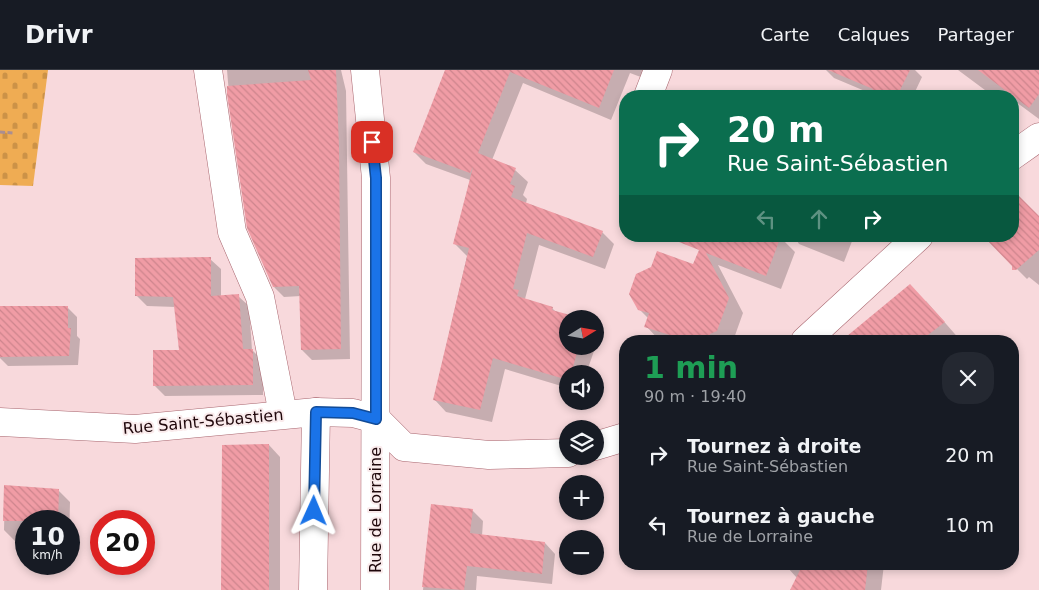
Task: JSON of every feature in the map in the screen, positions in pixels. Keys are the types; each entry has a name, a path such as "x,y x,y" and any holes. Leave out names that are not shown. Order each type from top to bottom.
{"street":[{"path":"208,70 232,232 260,297 283,414"},
{"name":"Rue de Lorraine","path":"364,70 376,178 374,590"},
{"path":"650,90 658,70"},
{"path":"1019,151 1039,137"},
{"path":"811,335 909,242"},
{"path":"313,590 316,412"},
{"name":"Rue Saint-Sébastien","path":"0,422 135,429 316,412 353,413 376,419"},
{"path":"376,419 404,447 489,455 559,453"},
{"path":"604,443 619,439"}],"path":[{"path":"0,132 13,133"}],"green space":[{"path":"0,70 48,70 33,186 0,185"}],"building":[{"path":"308,70 336,70 339,147 341,349 301,350 299,286 273,287 247,228 227,94 227,86 311,80"},
{"path":"445,70 614,70 599,108 510,72 478,153 516,168 510,184 515,186 511,197 603,231 593,257 527,233 513,289 519,290 517,296 553,307 552,310 559,312 559,355 576,355 574,365 559,365 559,377 493,358 480,410 433,400 469,248 453,244 473,167 470,173 413,152"},
{"path":"828,70 910,70 900,90 873,89"},
{"path":"978,70 1039,70 1039,94 1029,108 1019,101 1019,90 1005,90"},
{"path":"1019,196 1039,216 1039,250 1016,270 1012,270 1012,266 989,242 1019,242"},
{"path":"679,242 779,242 766,276 706,253 729,298 717,331 710,335 670,335 644,327 649,313 638,310 629,294 636,274 651,267 657,251 693,264 699,250"},
{"path":"211,257 211,296 239,294 243,349 253,349 253,385 153,386 153,350 179,350 173,297 135,296 135,258"},
{"path":"910,284 945,322 928,335 848,335"},
{"path":"0,306 68,306 68,328 71,328 69,356 0,357"},
{"path":"269,444 269,590 221,590 222,445"},
{"path":"4,485 59,489 58,510 15,510 15,521 3,521"},
{"path":"431,504 473,509 470,533 545,542 542,574 467,566 464,590 422,587"},
{"path":"800,570 867,570 865,590 790,590"}],"route":[{"path":"314,511 316,412 353,413 376,419 376,178 372,142"}]}
